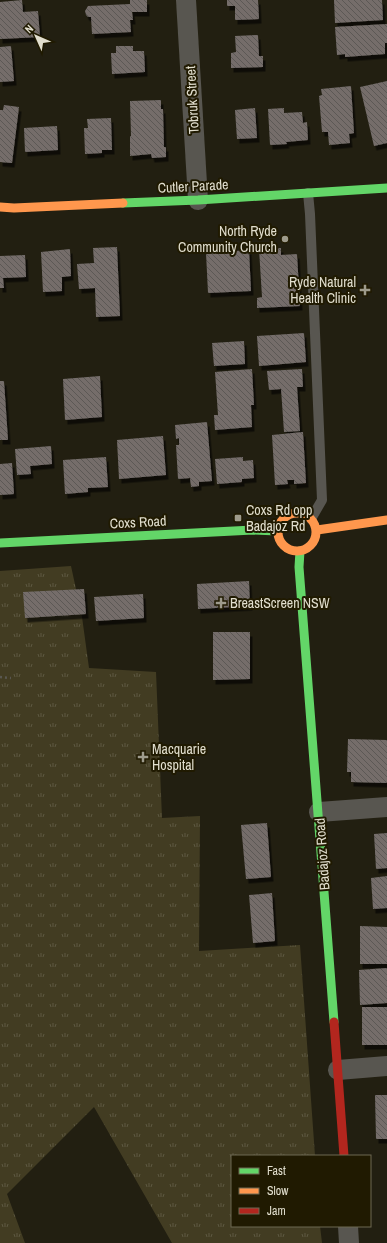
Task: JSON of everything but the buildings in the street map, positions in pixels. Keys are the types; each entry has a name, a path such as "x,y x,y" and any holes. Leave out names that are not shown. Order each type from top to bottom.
{"street":[{"name":"Tobruk Street","path":"186,0 198,200"},
{"name":"Cutler Parade","path":"0,207 14,208 198,200 387,188"},
{"path":"294,513 307,515 311,519 317,530 312,544 300,552 290,551 285,548 278,537 278,531 283,519 294,513"},
{"path":"317,530 387,520"},
{"name":"Coxs Road","path":"0,543 253,530 278,531"},
{"name":"Badajoz Road","path":"300,552 299,567 319,812 344,1155"},
{"path":"319,812 387,807"},
{"path":"338,1070 387,1066"},
{"path":"348,1227 349,1243"}],"lane":[{"path":"308,193 322,500 311,519"}],"path":[{"path":"0,677 11,678"}],"green space":[{"name":"Macquarie Hospital","path":"71,566 82,617 89,668 156,672 162,818 200,816 199,951 300,945 315,1155 231,1155 231,1227 320,1227 322,1243 172,1243 94,1107 7,1194 25,1243 0,1243 0,571"}],"traffic: fast":[{"path":"123,203 198,200 387,188"},
{"path":"0,543 253,530 277,531"},
{"path":"300,551 299,567 334,1022"}],"traffic: slow":[{"path":"0,207 14,208 123,203"},
{"path":"293,513 301,513 311,518 315,525 316,532 315,539 311,546 301,551 293,551 283,546 281,543 278,536 278,528 283,518 286,516 293,513"},
{"path":"317,530 387,520"}],"traffic: jam":[{"path":"334,1022 344,1155"}],"place":[{"name":"North Ryde Community Church","path":"285,239"},
{"name":"Ryde Natural Health Clinic","path":"365,290"},
{"name":"Coxs Rd opp Badajoz Rd","path":"238,518"},
{"name":"BreastScreen NSW","path":"221,603"},
{"name":"Macquarie Hospital","path":"143,757"}]}
